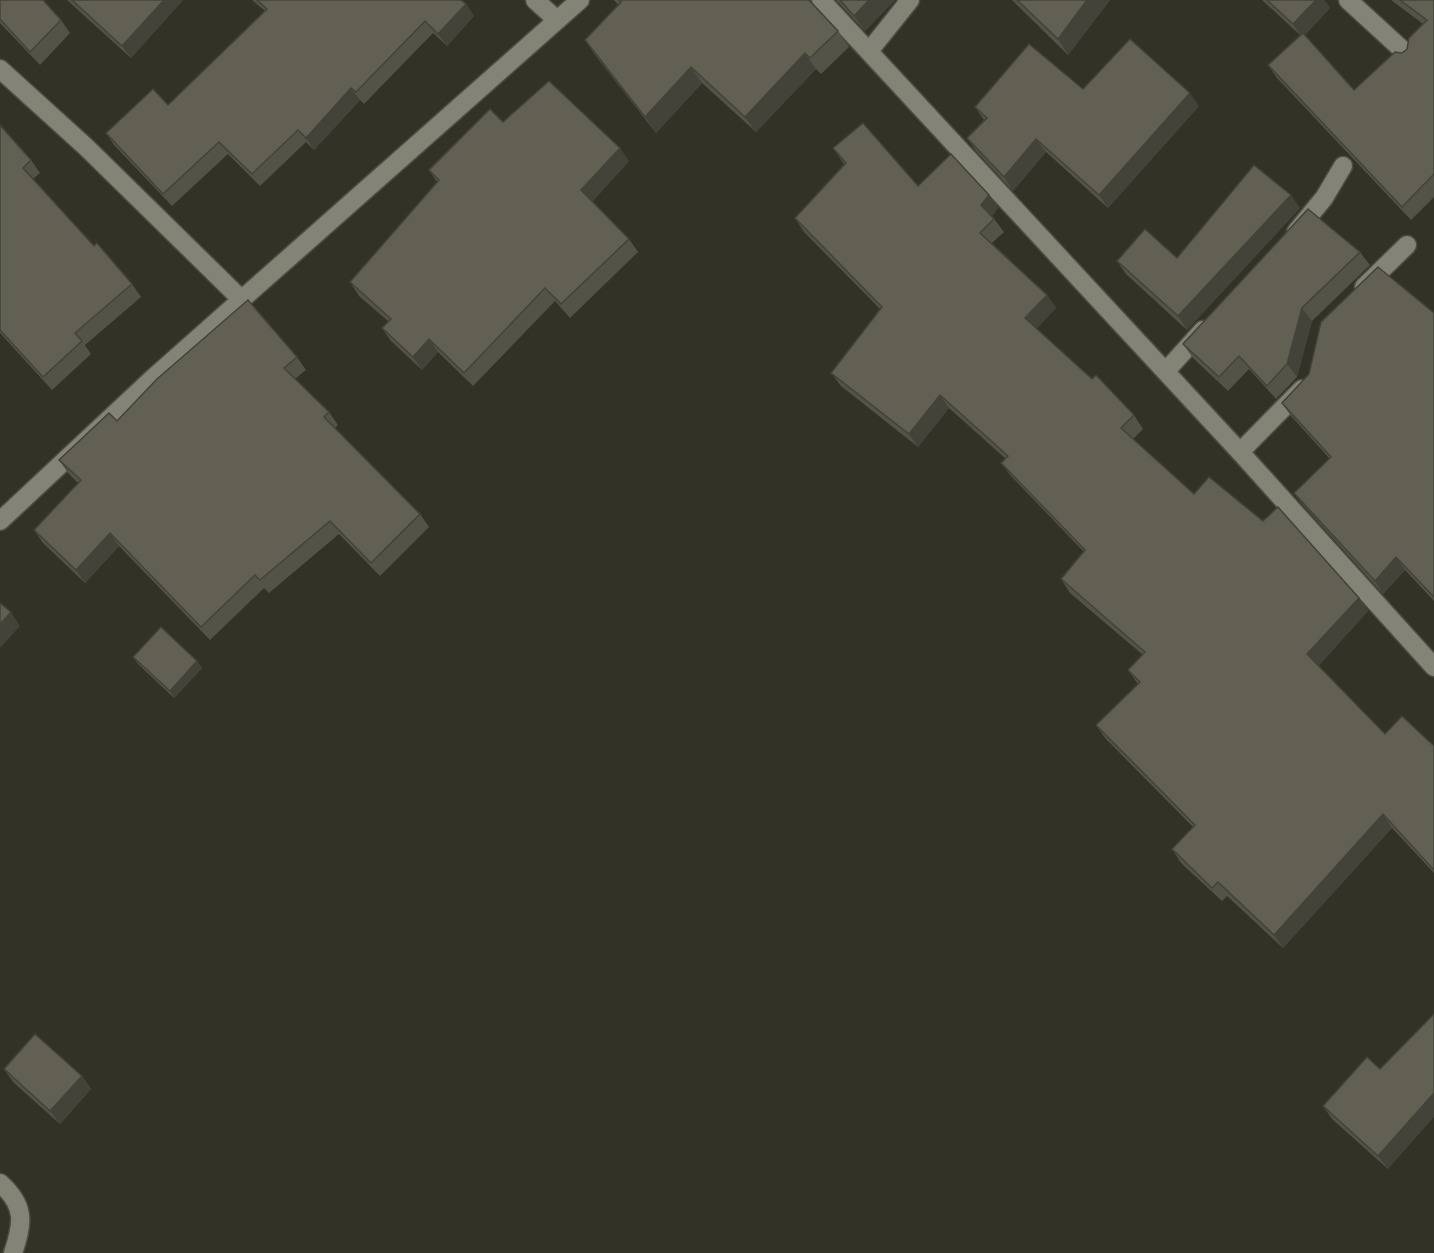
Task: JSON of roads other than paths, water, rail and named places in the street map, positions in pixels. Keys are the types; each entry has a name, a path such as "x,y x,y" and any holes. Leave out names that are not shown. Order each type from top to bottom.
{"street":[{"path":"535,0 557,20"},
{"path":"0,521 242,300 580,0"},
{"path":"821,0 870,50 1432,660"},
{"path":"870,50 910,0"},
{"path":"1348,0 1408,55"},
{"path":"0,69 86,147 242,300"},
{"path":"1282,249 1324,198 1343,166"},
{"path":"1352,299 1407,245"},
{"path":"1166,371 1218,314"},
{"path":"1240,452 1307,383 1310,373"},
{"path":"0,1183 9,1191 19,1208 22,1225 13,1253"}]}
